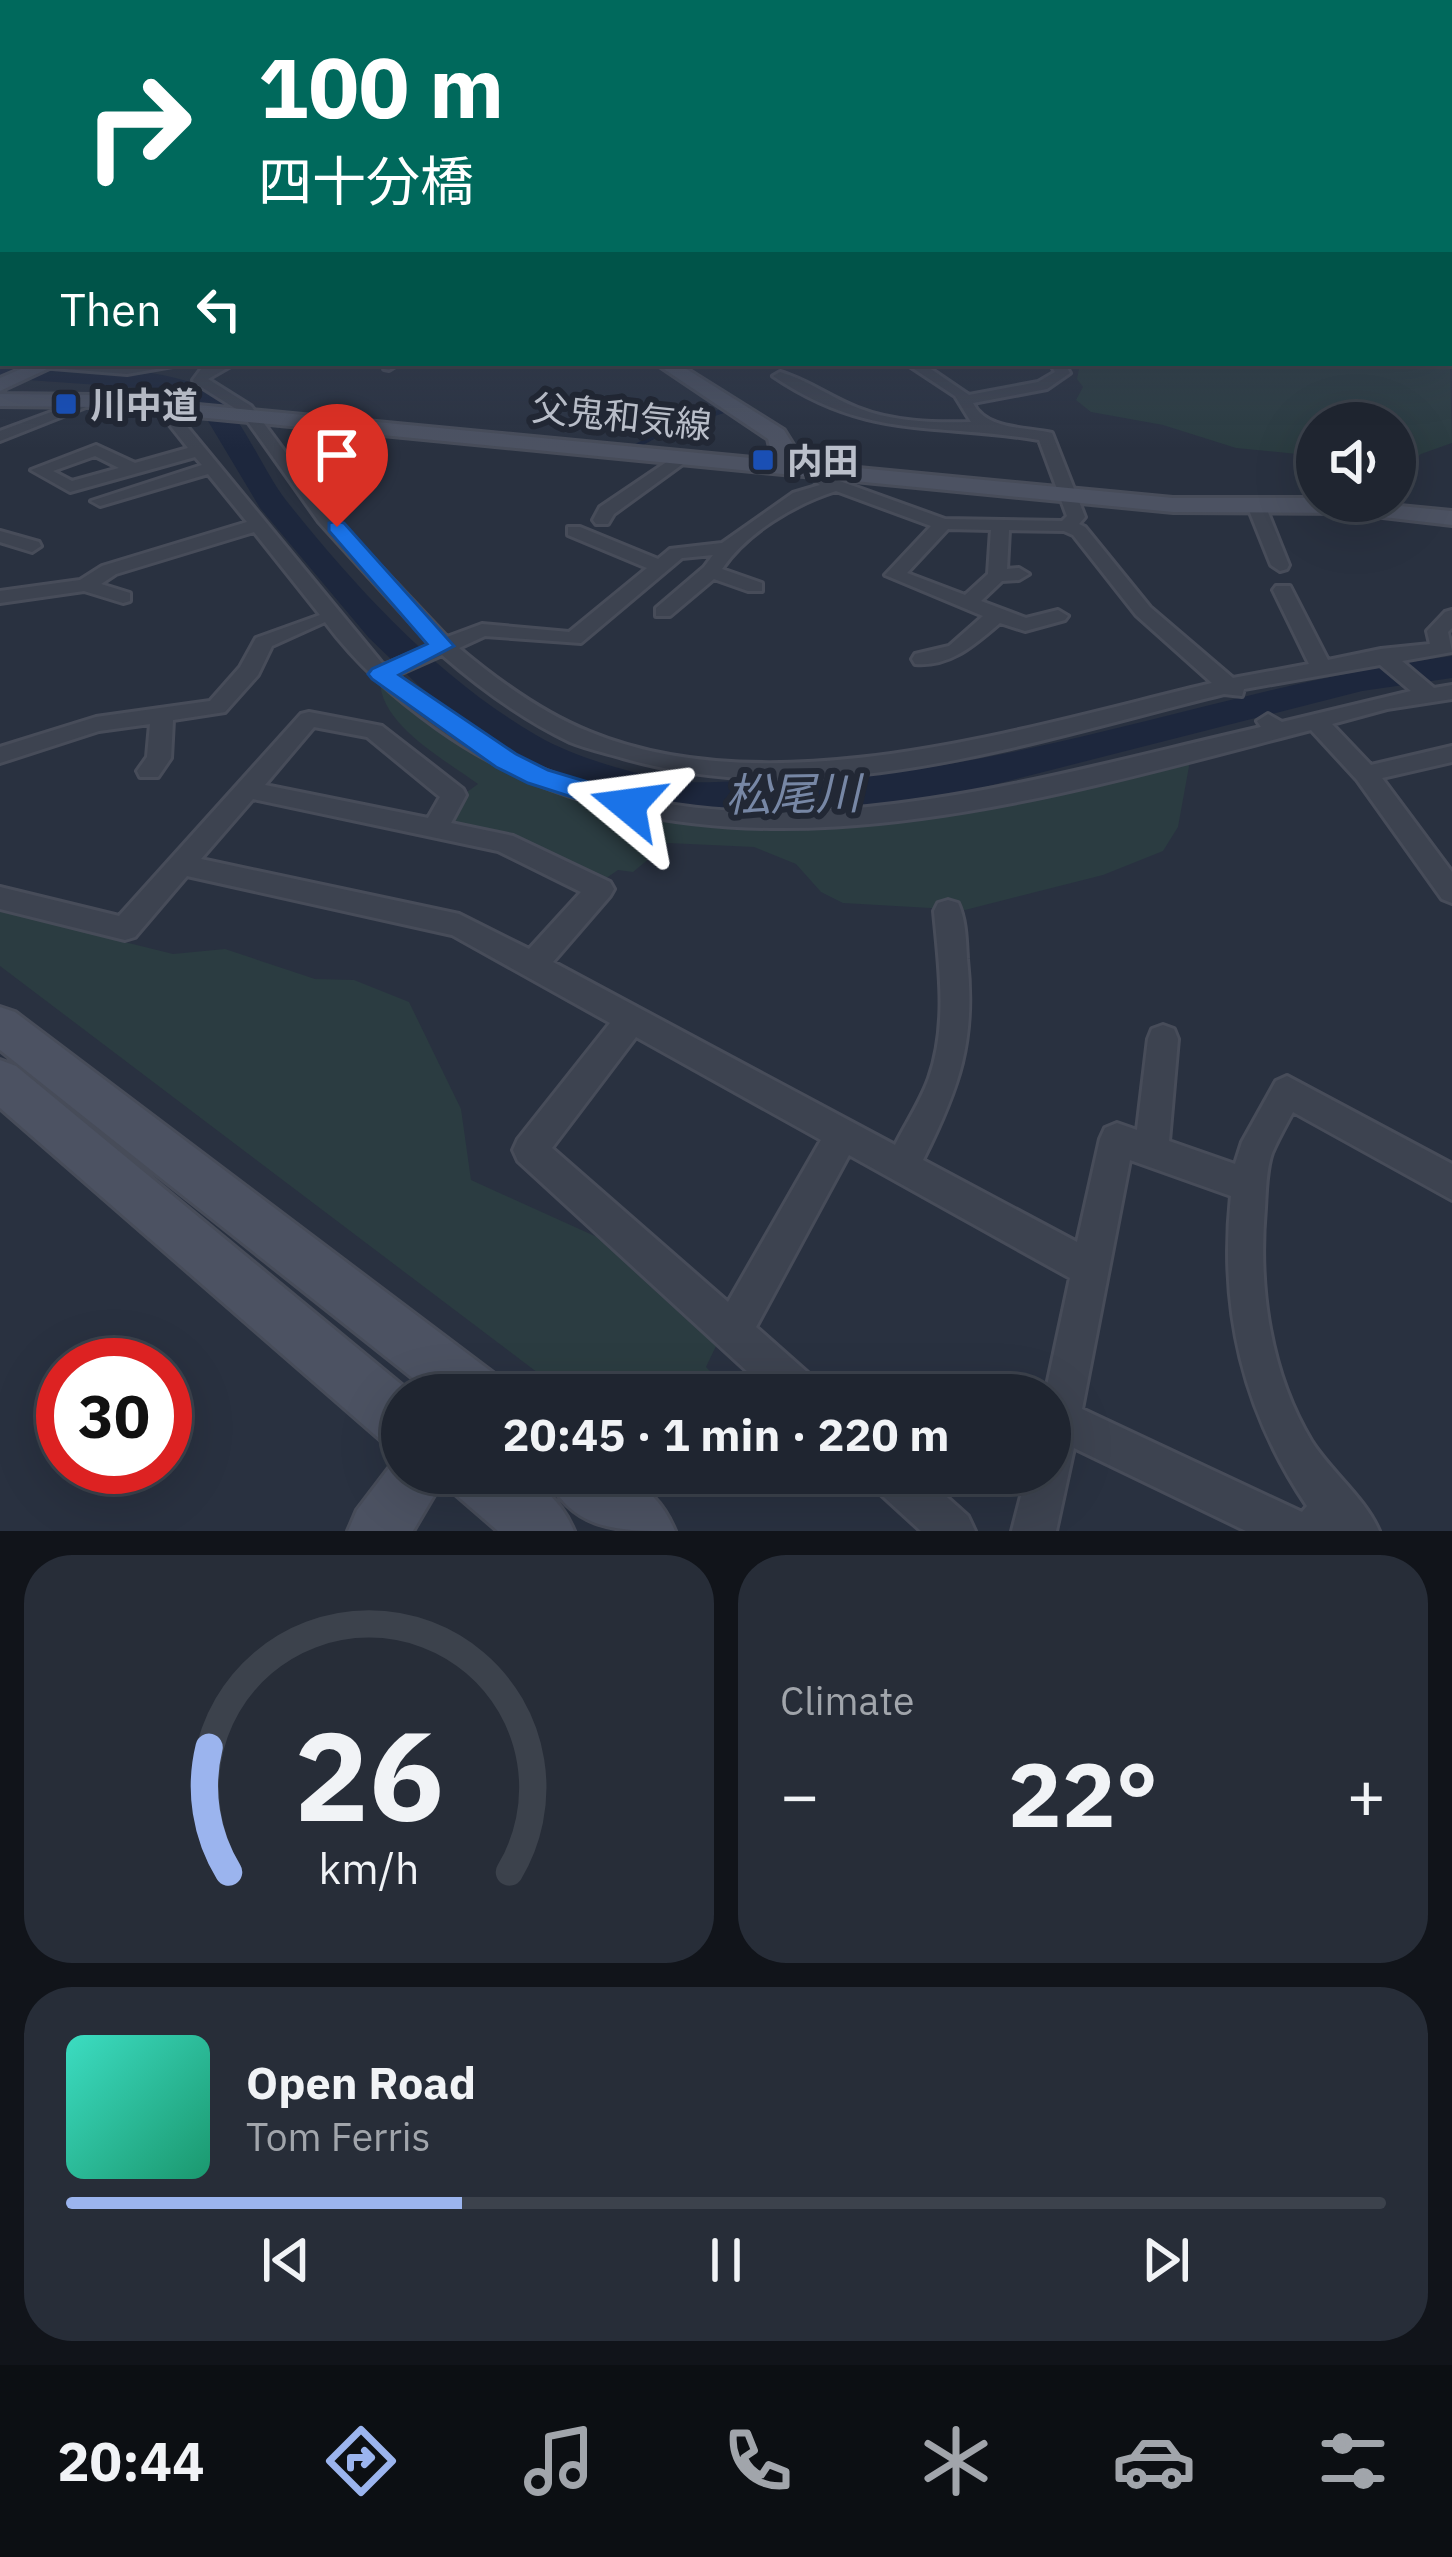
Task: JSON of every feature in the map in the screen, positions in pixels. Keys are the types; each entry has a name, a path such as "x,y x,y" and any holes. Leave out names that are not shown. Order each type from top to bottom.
{"main road":[{"path":"2,378 41,366"},
{"path":"669,366 776,435 792,468"},
{"name":"父鬼和気線","path":"2,378 94,401 682,458 1173,505 1375,504 1452,518"},
{"path":"0,1025 448,1374"},
{"path":"0,1080 381,1402"},
{"path":"378,1531 404,1494"},
{"path":"499,1494 544,1531"},
{"path":"600,1494 645,1531"}],"street":[{"path":"74,366 127,370 159,366"},
{"path":"221,366 200,380 244,406 245,415 300,488 438,648 542,719 591,741 708,770 874,764 1321,667 1447,647 1437,631 1452,616"},
{"path":"795,366 780,376 812,387 861,414 1046,436 1076,517 1067,526"},
{"path":"917,366 950,385 971,415 987,426"},
{"path":"964,400 1056,380 1063,373 1059,366"},
{"path":"0,436 94,401"},
{"path":"192,410 176,424 353,643"},
{"path":"134,469 200,450"},
{"path":"602,520 606,511 682,458"},
{"path":"100,501 213,466"},
{"path":"792,468 943,524 1067,526 1079,531 1143,611 1231,688"},
{"path":"663,612 711,571 727,548 799,497 834,486"},
{"path":"1256,505 1280,565"},
{"path":"943,524 895,574 1025,625 1058,616"},
{"path":"0,597 85,585 109,571 257,525"},
{"path":"997,575 1000,526"},
{"path":"574,531 660,567"},
{"path":"0,536 32,546"},
{"path":"388,671 482,630 574,639 686,550 727,548"},
{"path":"711,571 755,587"},
{"path":"968,603 997,575 1019,574"},
{"path":"85,585 123,597"},
{"path":"1283,590 1321,667"},
{"path":"312,592 316,620"},
{"path":"923,659 956,650 998,614"},
{"path":"316,620 353,643 469,738 538,776 628,805 732,821 859,815 954,804 1272,726 1316,721 1435,692"},
{"path":"0,755 96,724 217,707 250,670 263,642 316,620"},
{"path":"1383,656 1435,692"},
{"path":"149,771 159,758 162,716"},
{"path":"0,898 125,929 309,719 354,726 387,739 454,795 433,831"},
{"path":"1316,721 1366,774 1452,892"},
{"path":"1366,774 1452,754"},
{"path":"244,789 504,843 600,889 532,965"},
{"path":"182,865 460,925 1090,1269"},
{"path":"901,1168 949,1067 955,983 948,911"},
{"path":"630,1021 530,1150 779,1374"},
{"path":"1151,1151 1163,1039"},
{"path":"1335,1523 1275,1420 1261,1384 1242,1276 1254,1154 1287,1091 1452,1183"},
{"path":"732,1332 841,1136"},
{"path":"1069,1374 1117,1139 1249,1186"},
{"path":"1071,1425 1293,1531"},
{"path":"912,1494 953,1531"},
{"path":"1034,1531 1043,1494"}],"shaded area":[{"path":"1070,366 1450,366 1452,443 1416,458 1416,402 1296,402 1296,454 1236,448 1163,425 1091,412 1076,400 1083,387 1077,379 1079,369"},
{"path":"380,678 457,738 534,782 624,810 686,821 747,826 1190,761 1178,827 1163,851 1103,875 965,910 843,903 821,892 796,864 754,847 668,843 633,872 618,870 602,881 452,821 467,792 478,784 401,725 382,695"},
{"path":"0,911 173,954 225,949 315,979 354,980 409,1002 461,1109 471,1180 608,1242 717,1344 706,1367 713,1374 539,1374 0,966"}],"waterway":[{"name":"松尾川","path":"0,371 141,381 183,389 209,401 271,502 382,630 431,677 522,745 573,768 662,795 830,797 933,785 1362,679 1452,667"},
{"path":"627,451 670,428 732,408"}],"place":[{"name":"川中道","path":"66,404"},
{"name":"内田","path":"763,460"}],"route":[{"path":"337,527 442,646 381,674 506,760 538,776 628,805"}]}
